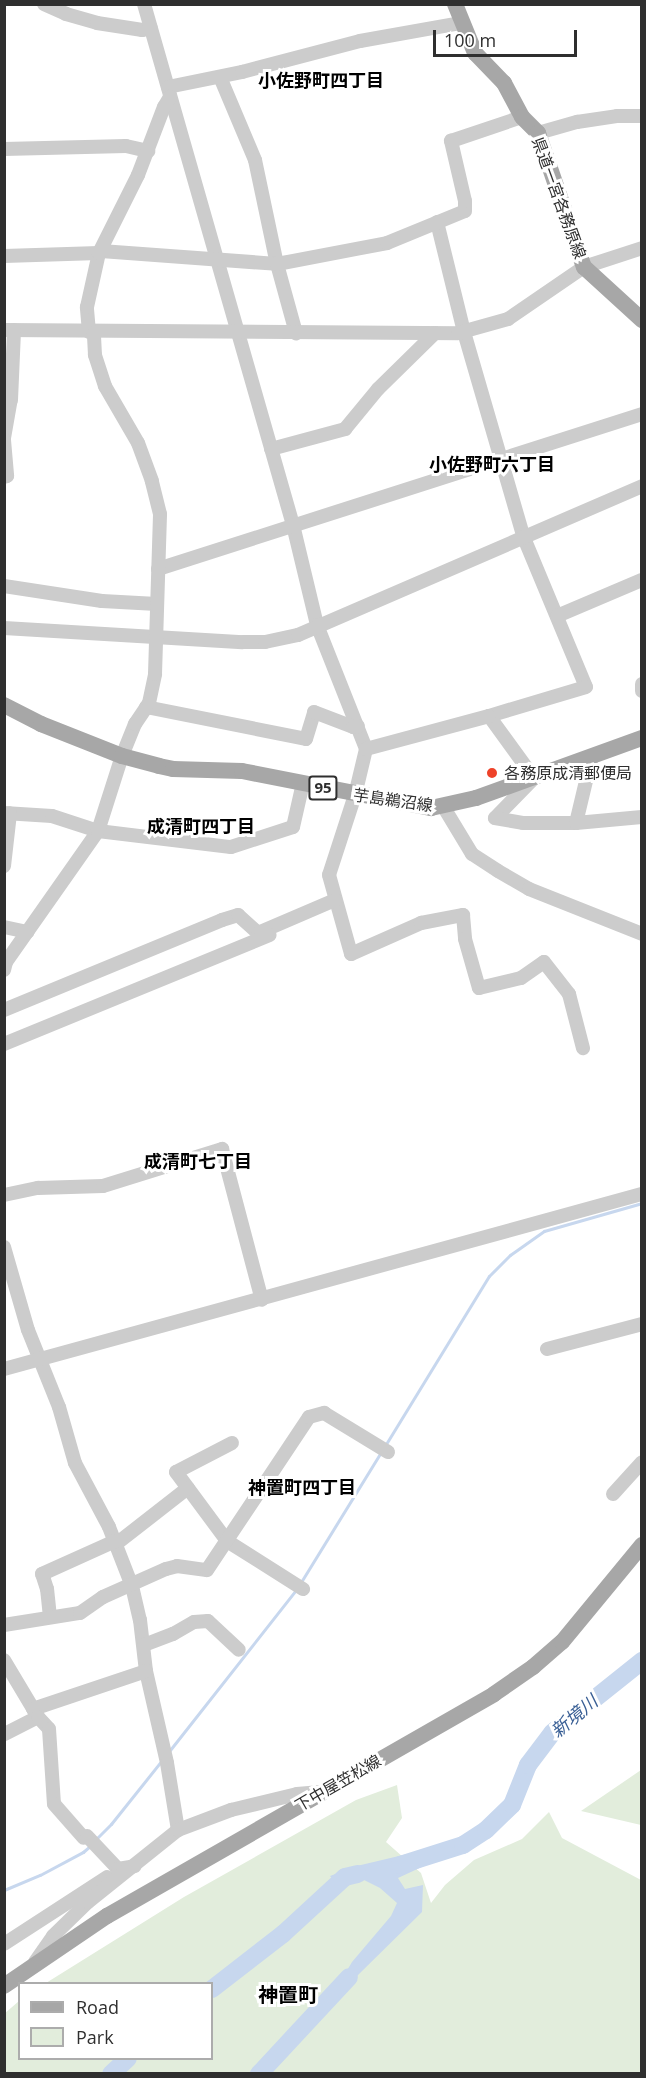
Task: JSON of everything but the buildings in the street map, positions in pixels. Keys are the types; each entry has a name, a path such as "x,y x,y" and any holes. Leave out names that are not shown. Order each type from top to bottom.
{"main road":[{"name":"県道一宮各務原線","path":"455,4 475,53 504,82 522,117 538,133 584,267 642,320"},
{"name":"芋島鵜沼線","path":"4,705 41,724 122,756 173,769 242,771 355,795 431,808 534,778 642,738"},
{"name":"下中屋笠松線","path":"4,1986 107,1916 494,1694 533,1667 562,1642 642,1545"}],"street":[{"path":"44,4 66,15 97,23 142,30 151,28"},
{"path":"144,4 293,525 317,625 366,749 355,795 329,875 351,954 421,923 463,915 465,939 479,988 521,978 544,962 568,994 583,1048"},
{"path":"169,92 360,41 461,23"},
{"path":"220,77 255,160 277,264 296,333"},
{"path":"5,964 98,831 122,756 135,724 146,708 155,674 154,637 159,514 152,481 138,443 105,386 95,355 87,307 100,252 148,151 169,92"},
{"path":"538,133 587,121 642,116"},
{"path":"4,256 100,252 277,264 387,243 465,211 465,201 451,141 522,117"},
{"path":"4,149 126,146 148,151"},
{"path":"366,749 586,687 524,538 464,332 437,222"},
{"path":"4,477 7,477 4,439 10,400 9,330 237,334 464,332 508,319 584,267 642,248"},
{"path":"271,449 345,429 378,389 435,333"},
{"path":"158,569 642,414"},
{"path":"4,628 265,642 298,635 642,486"},
{"path":"557,616 642,580"},
{"path":"4,586 102,601 157,604"},
{"path":"642,684 642,691"},
{"path":"146,708 306,739 314,712 353,727 358,726"},
{"path":"489,716 534,778 495,818 523,823 576,823 642,817"},
{"path":"576,823 592,756"},
{"path":"4,866 8,813 52,816 98,831 231,847 292,827 303,783"},
{"path":"443,806 468,849 489,866 528,889 642,934"},
{"path":"4,1010 222,920 238,915 258,933 335,900"},
{"path":"4,1044 290,926 287,920"},
{"path":"4,927 27,932"},
{"path":"4,1195 38,1188 103,1186 222,1149 262,1300"},
{"path":"4,1369 642,1194"},
{"path":"4,1247 10,1288 41,1358 75,1464 115,1542 132,1586 144,1645 146,1671 165,1756 178,1830"},
{"path":"547,1349 641,1324"},
{"path":"4,1625 80,1613 103,1597 177,1566 207,1570 309,1417 324,1413 384,1450"},
{"path":"232,1443 176,1472 227,1541 300,1587"},
{"path":"613,1494 642,1462"},
{"path":"50,1617 47,1589 42,1574 115,1542 188,1488"},
{"path":"144,1645 173,1634 194,1622 208,1621 239,1650"},
{"path":"4,1660 36,1713 49,1729 54,1804 118,1869"},
{"path":"4,1734 36,1713 146,1671"},
{"path":"31,1967 53,1936 88,1902 178,1830 231,1810 297,1794 323,1792"},
{"path":"4,1944 118,1869 137,1865"}],"green space":[{"path":"641,1770 641,1825 581,1811"},
{"path":"397,1785 402,1818 386,1842 421,1873 431,1903 445,1885 474,1860 522,1839 549,1812 562,1838 641,1880 641,2073 5,2073 4,2014 18,2002 18,2060 213,2060 213,1982 48,1982 184,1897 356,1800"}],"water":[{"path":"420,1851 426,1865 398,1878 405,1889 423,1885 422,1912 357,1976 333,1994 352,1962 391,1916 397,1903 380,1888 360,1878 340,1889 330,1876 361,1865"}],"waterway":[{"path":"386,1444 489,1276 510,1255 544,1231 642,1203"},
{"path":"301,1582 381,1452"},
{"path":"170,1750 296,1590"},
{"name":"新境川","path":"400,1865 463,1845 486,1830 512,1805 528,1765 553,1732 642,1661"},
{"path":"95,1840 111,1824 162,1760"},
{"path":"4,1890 40,1875 83,1852 91,1845"},
{"name":"新境川","path":"213,1988 283,1934 345,1877 358,1874"},
{"name":"新境川","path":"259,2074 349,1977"},
{"name":"新境川","path":"111,2074 126,2060"}],"place":[{"name":"各務原成清郵便局","path":"492,773"}],"district":[{"name":"小佐野町四丁目","path":"321,80"},
{"name":"小佐野町六丁目","path":"492,464"},
{"name":"成清町四丁目","path":"201,826"},
{"name":"成清町七丁目","path":"198,1161"},
{"name":"神置町四丁目","path":"302,1487"},
{"name":"神置町","path":"288,1994"}]}
